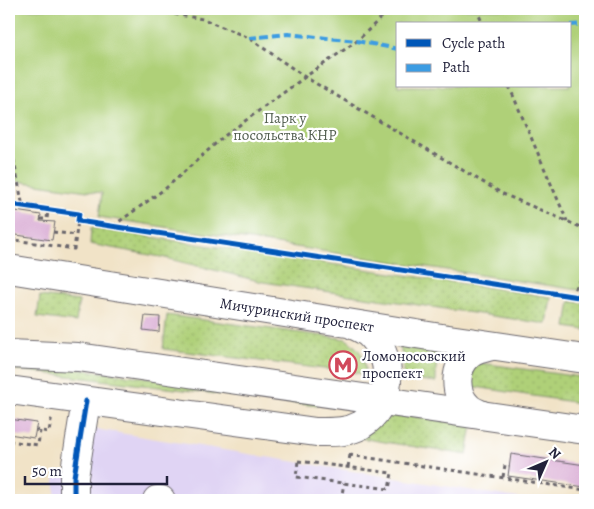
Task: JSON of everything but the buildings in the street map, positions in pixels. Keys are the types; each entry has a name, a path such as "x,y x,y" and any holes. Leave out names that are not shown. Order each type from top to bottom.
{"main road":[{"name":"Мичуринский проспект","path":"9,270 585,359"},
{"path":"9,390 316,432 337,433 361,425 371,417 379,407 388,384 388,371 380,347 362,329 349,323"},
{"path":"482,415 469,408 462,400 458,391 458,371 462,362 477,349 492,346"},
{"path":"9,354 78,357 585,430"},
{"path":"74,500 74,477 86,401"}],"path":[{"path":"143,9 203,19 240,34 304,77 503,194 585,229"},
{"path":"114,226 166,188 224,137 304,77 357,41 390,9"},
{"path":"476,9 482,22"},
{"path":"510,88 567,221"},
{"path":"9,136 23,207"},
{"path":"9,204 79,214 74,249 9,239"},
{"path":"40,219 47,220 48,210"},
{"path":"53,232 76,235"},
{"path":"570,296 585,273"},
{"path":"9,440 38,445 38,430 49,432 50,420"},
{"path":"348,467 350,455"},
{"path":"298,460 392,473 389,489 344,483 296,477 298,460"},
{"path":"503,477 505,465 509,466"},
{"path":"341,500 344,483"}],"shaded area":[{"path":"89,428 530,500 55,500 55,475 86,478"}],"green space":[{"name":"Парк у посольства КНР","path":"9,9 585,9 585,291 99,217 102,193 9,180"},
{"path":"91,228 551,297 547,324 263,282 161,257 90,244"},
{"path":"40,296 79,301 76,322 37,317"},
{"path":"570,301 585,304 585,330 566,327"},
{"path":"167,315 346,339 361,354 365,374 163,349"},
{"path":"400,347 443,352 436,367 436,382 403,378 403,360"},
{"path":"9,361 318,398 317,406 9,369"},
{"path":"474,362 585,377 585,404 469,386"},
{"path":"397,414 472,425 467,455 353,437"}],"marked path":[{"path":"572,25 585,24"},
{"path":"249,38 288,34 357,41 396,49"}],"cycle path":[{"path":"9,204 79,214 78,221 585,298"},
{"path":"74,500 74,477 86,401"}],"place":[{"name":"Ломоносовский проспект","path":"343,365"}]}
